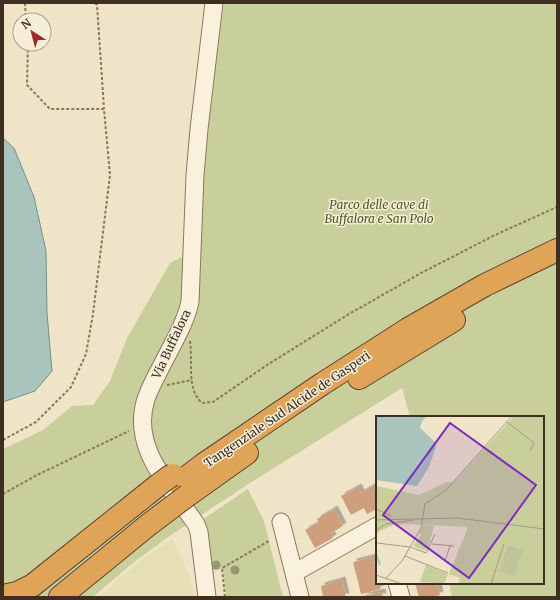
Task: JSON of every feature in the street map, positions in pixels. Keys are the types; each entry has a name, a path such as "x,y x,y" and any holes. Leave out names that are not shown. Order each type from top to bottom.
{"highway":[{"name":"Tangenziale Sud Alcide de Gasperi","path":"37,597 140,512 172,490 204,464 322,384 408,329 485,285 557,250"},
{"name":"Tangenziale Sud Alcide de Gasperi","path":"60,597 147,526 172,490 227,466 330,396 465,313 557,266"},
{"path":"3,596 17,593 33,585 172,490"},
{"path":"74,597 118,561 147,526"}],"street":[{"name":"Via Buffalora","path":"207,597 199,532 193,520 153,463 147,451 142,424 143,412 150,388 184,321 190,302 195,175 214,3"},
{"path":"281,522 300,597"},
{"path":"294,573 376,527"},
{"path":"397,584 401,597"}],"path":[{"path":"3,440 36,422 71,387 86,354 93,314 110,175 97,5 95,3"},
{"path":"28,52 27,85 50,109 104,109"},
{"path":"184,321 191,342 192,380 197,398 202,403 213,402 267,365 349,314 423,272 557,207"},
{"path":"150,388 192,380"},
{"path":"3,494 37,475 142,424"},
{"path":"225,597 222,568 269,541"}],"shaded area":[{"path":"173,538 189,576 195,596 99,597 136,564"}],"green space":[{"name":"Parco delle cave di Buffalora e San Polo","path":"224,3 557,3 557,597 452,597 449,584 544,584 544,416 410,416 402,388 250,483 171,535 134,562 93,597 3,597 3,449 43,430 72,406 93,405 110,381 127,338 170,263 200,248 202,183 208,114"},
{"path":"248,489 264,521 283,597 226,597 223,569 211,570 202,520"}],"water":[{"path":"3,138 14,148 34,197 46,251 47,313 52,371 35,391 3,402"}],"building":[{"path":"375,485 376,510 367,514 364,508 351,515 341,496 358,487 361,493"},
{"path":"334,509 343,526 331,533 333,538 315,548 305,530 319,523 317,519"},
{"path":"373,557 376,569 376,584 379,584 381,589 361,594 353,562"},
{"path":"342,580 346,597 323,597 321,586"},
{"path":"415,584 437,584 440,595 432,597 419,597"},
{"path":"382,592 383,597 362,597 362,596"}]}
